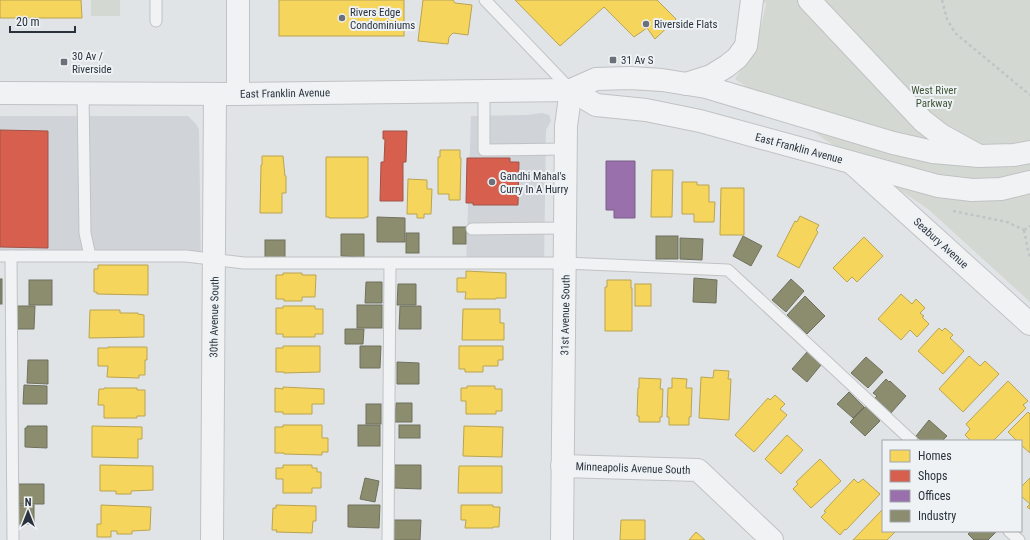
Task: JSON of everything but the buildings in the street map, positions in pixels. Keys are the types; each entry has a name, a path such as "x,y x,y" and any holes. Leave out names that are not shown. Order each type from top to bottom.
{"street":[{"path":"238,0 238,94"},
{"path":"686,84 711,76 737,58 746,46 752,0"},
{"path":"809,0 923,121 941,136 979,156"},
{"name":"East Franklin Avenue","path":"0,93 238,94 571,90 596,79 630,78 662,80 706,88 893,143 933,152 979,156 1014,155 1030,152"},
{"name":"East Franklin Avenue","path":"571,90 596,105 646,110 700,121 938,186 972,190 1001,189 1030,182"},
{"name":"31st Avenue South","path":"562,540 566,126 571,90"},
{"name":"30th Avenue South","path":"212,540 215,94"},
{"name":"Seabury Avenue","path":"852,163 1030,324"},
{"path":"1001,189 1030,196"},
{"name":"Minneapolis Avenue South","path":"562,466 698,470 772,540"}],"lane":[{"path":"156,0 156,21"},
{"path":"485,0 571,90"},
{"path":"484,92 484,150 566,149"},
{"path":"83,93 85,233 90,256"},
{"path":"472,229 566,228"},
{"path":"13,540 6,256 186,256 244,263 565,263 728,270 911,440"},
{"path":"388,540 390,264"},
{"path":"1010,532 1019,540"}],"path":[{"path":"942,0 947,19 955,33 1030,95"},
{"path":"1030,226 1024,230 1030,257"}],"shaded area":[{"path":"542,113 549,115 551,121 546,130 544,269 466,267 471,116 527,115"},
{"path":"0,116 188,116 199,129 201,261 0,258"}],"green space":[{"path":"91,0 120,0 120,16 91,16"},
{"name":"West River Parkway","path":"762,0 1030,0 1030,302 928,209 735,79 757,44 766,4"}],"place":[{"name":"Rivers Edge Condominiums","path":"342,18"},
{"name":"Riverside Flats","path":"646,24"},
{"name":"31 Av S","path":"613,60"},
{"name":"30 Av / Riverside","path":"64,62"},
{"name":"Gandhi Mahal's Curry In A Hurry","path":"492,182"}]}
